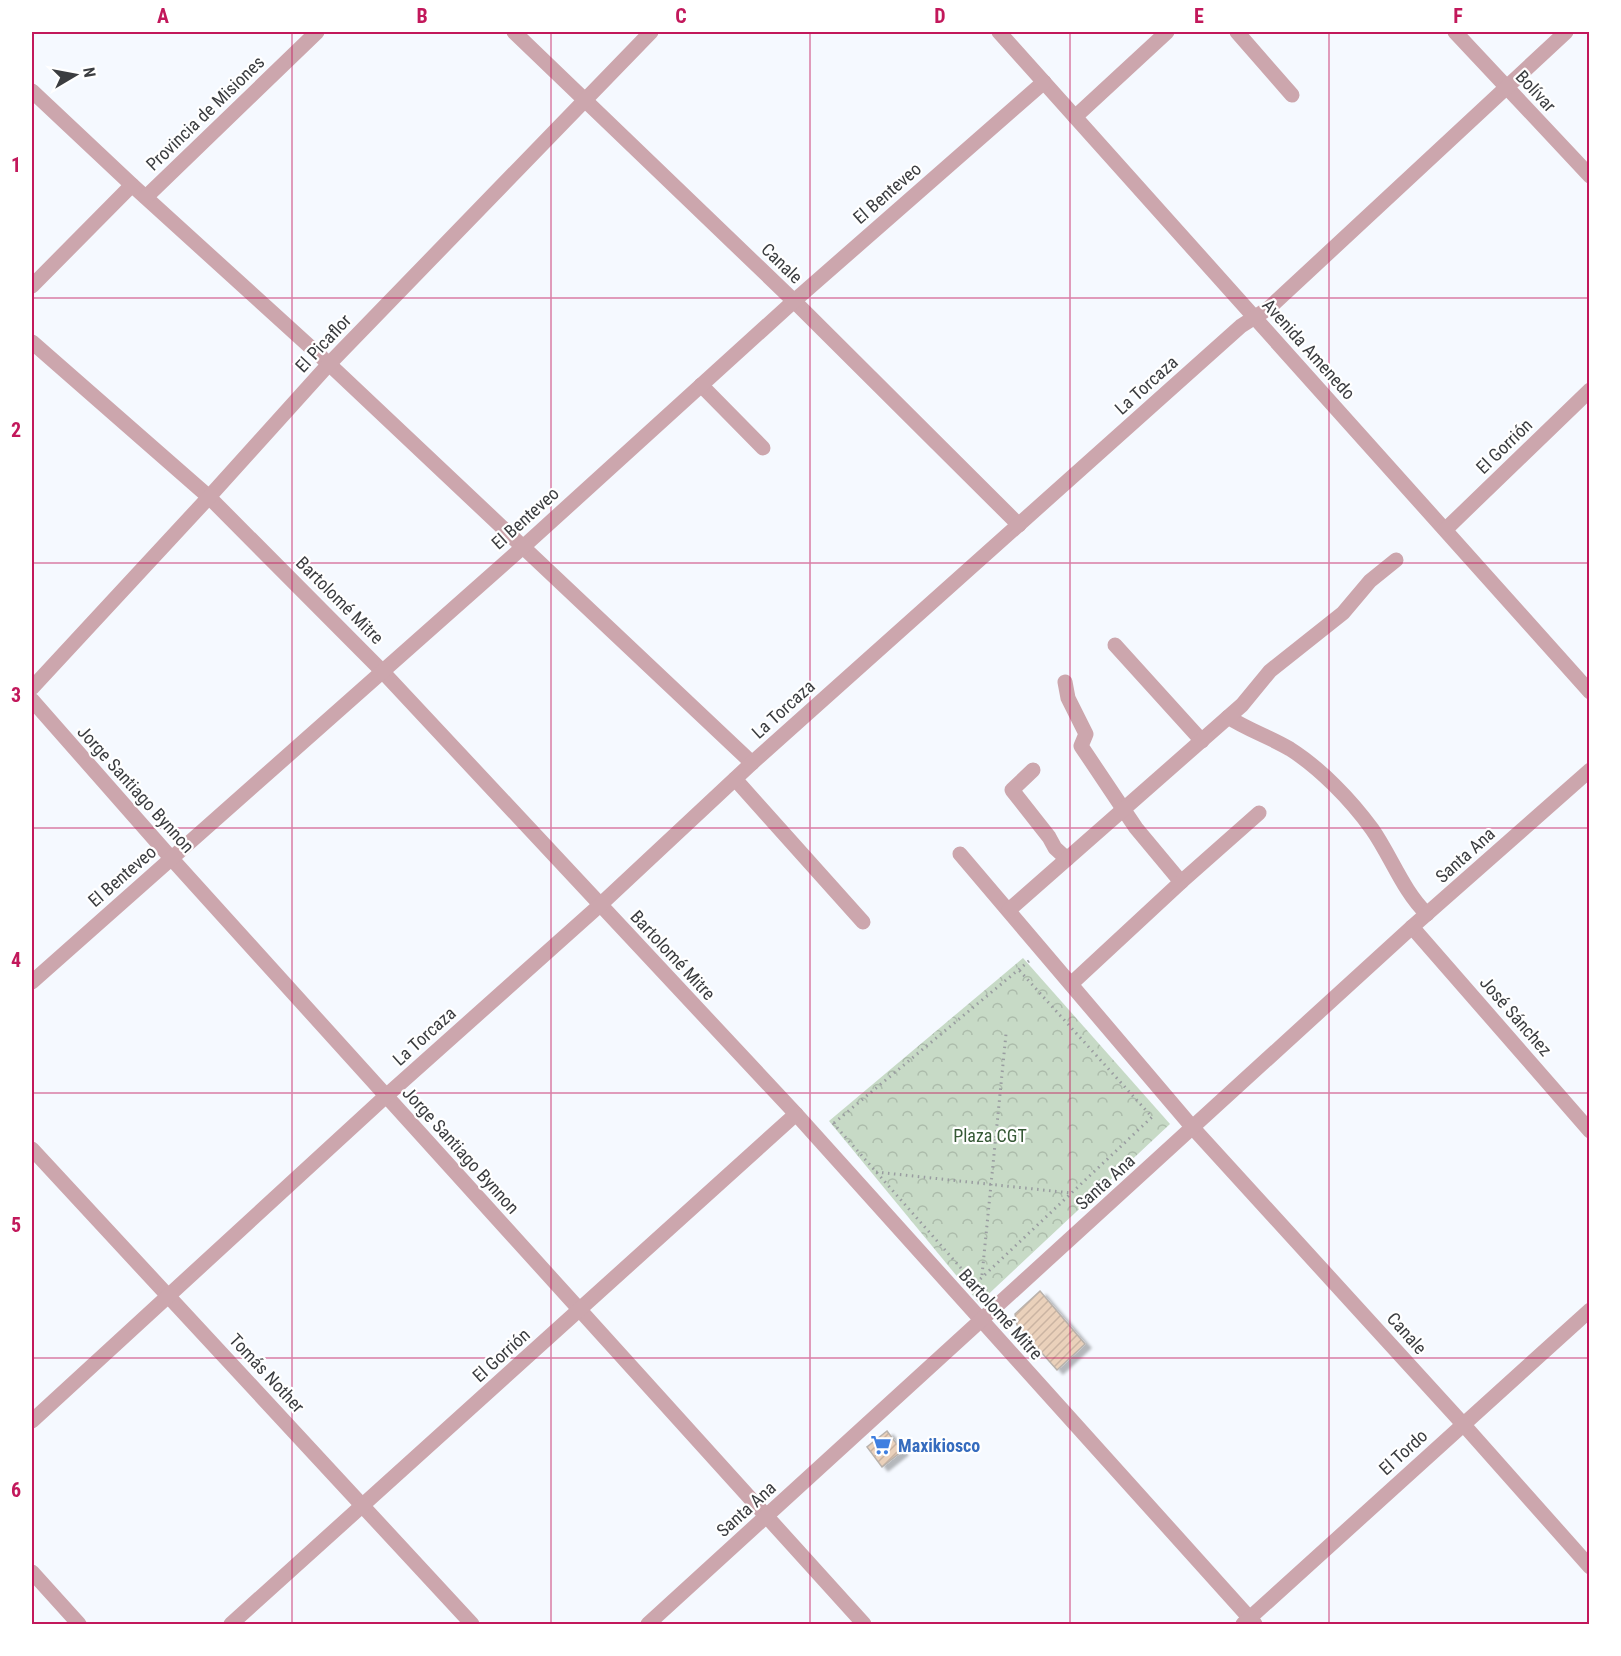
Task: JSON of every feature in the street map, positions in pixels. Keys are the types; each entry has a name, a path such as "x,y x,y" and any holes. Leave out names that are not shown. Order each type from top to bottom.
{"street":[{"name":"Provincia de Misiones","path":"146,197 317,32"},
{"name":"Canale","path":"514,32 794,301 1019,525"},
{"name":"El Picaflor","path":"32,688 329,364 651,32"},
{"name":"Avenida Amenedo","path":"999,32 1590,692"},
{"path":"1075,117 1167,32"},
{"path":"1236,32 1292,95"},
{"name":"Bolívar","path":"1455,32 1590,176"},
{"name":"La Torcaza","path":"32,1421 386,1096 600,905 752,763 1232,334 1269,308 1566,32"},
{"name":"El Benteveo","path":"32,982 523,547 794,301 1044,82"},
{"path":"32,91 329,364 752,763"},
{"name":"Provincia de Misiones","path":"32,286 132,185"},
{"name":"Bartolomé Mitre","path":"32,342 209,497 382,671 796,1114 1250,1622"},
{"path":"701,385 763,448"},
{"name":"El Gorrión","path":"1446,529 1590,390"},
{"path":"1009,910 1242,705 1270,671 1343,613 1370,581 1396,560"},
{"path":"1115,645 1202,741"},
{"path":"1065,682 1068,698 1086,734 1081,746 1136,828 1182,882"},
{"name":"Jorge Santiago Bynnon","path":"32,700 171,858 864,1624"},
{"path":"1228,717 1244,728 1288,747 1332,783 1371,828 1413,899 1427,914"},
{"path":"1033,770 1012,790 1055,848 1067,859"},
{"name":"Santa Ana","path":"648,1624 1412,927 1590,770"},
{"path":"735,779 863,922"},
{"path":"1071,984 1259,813"},
{"name":"Canale","path":"960,854 1193,1128 1590,1566"},
{"name":"José Sánchez","path":"1412,927 1590,1131"},
{"name":"El Gorrión","path":"231,1624 796,1114"},
{"name":"Tomás Nother","path":"32,1149 472,1624"},
{"name":"El Tordo","path":"1250,1622 1463,1424 1590,1310"},
{"path":"32,1572 79,1624"}],"path":[{"path":"1018,970 1152,1117 975,1284 833,1124 1042,950"},
{"path":"982,1277 1006,1034"},
{"path":"876,1172 1071,1193"}],"green space":[{"name":"Plaza CGT","path":"1023,958 1170,1124 979,1303 829,1121"}],"building":[{"path":"1040,1291 1085,1344 1057,1370 1017,1325 1015,1314"},
{"path":"887,1431 902,1451 882,1467 867,1447"}],"place":[{"name":"Maxikiosco","path":"881,1445"}]}
